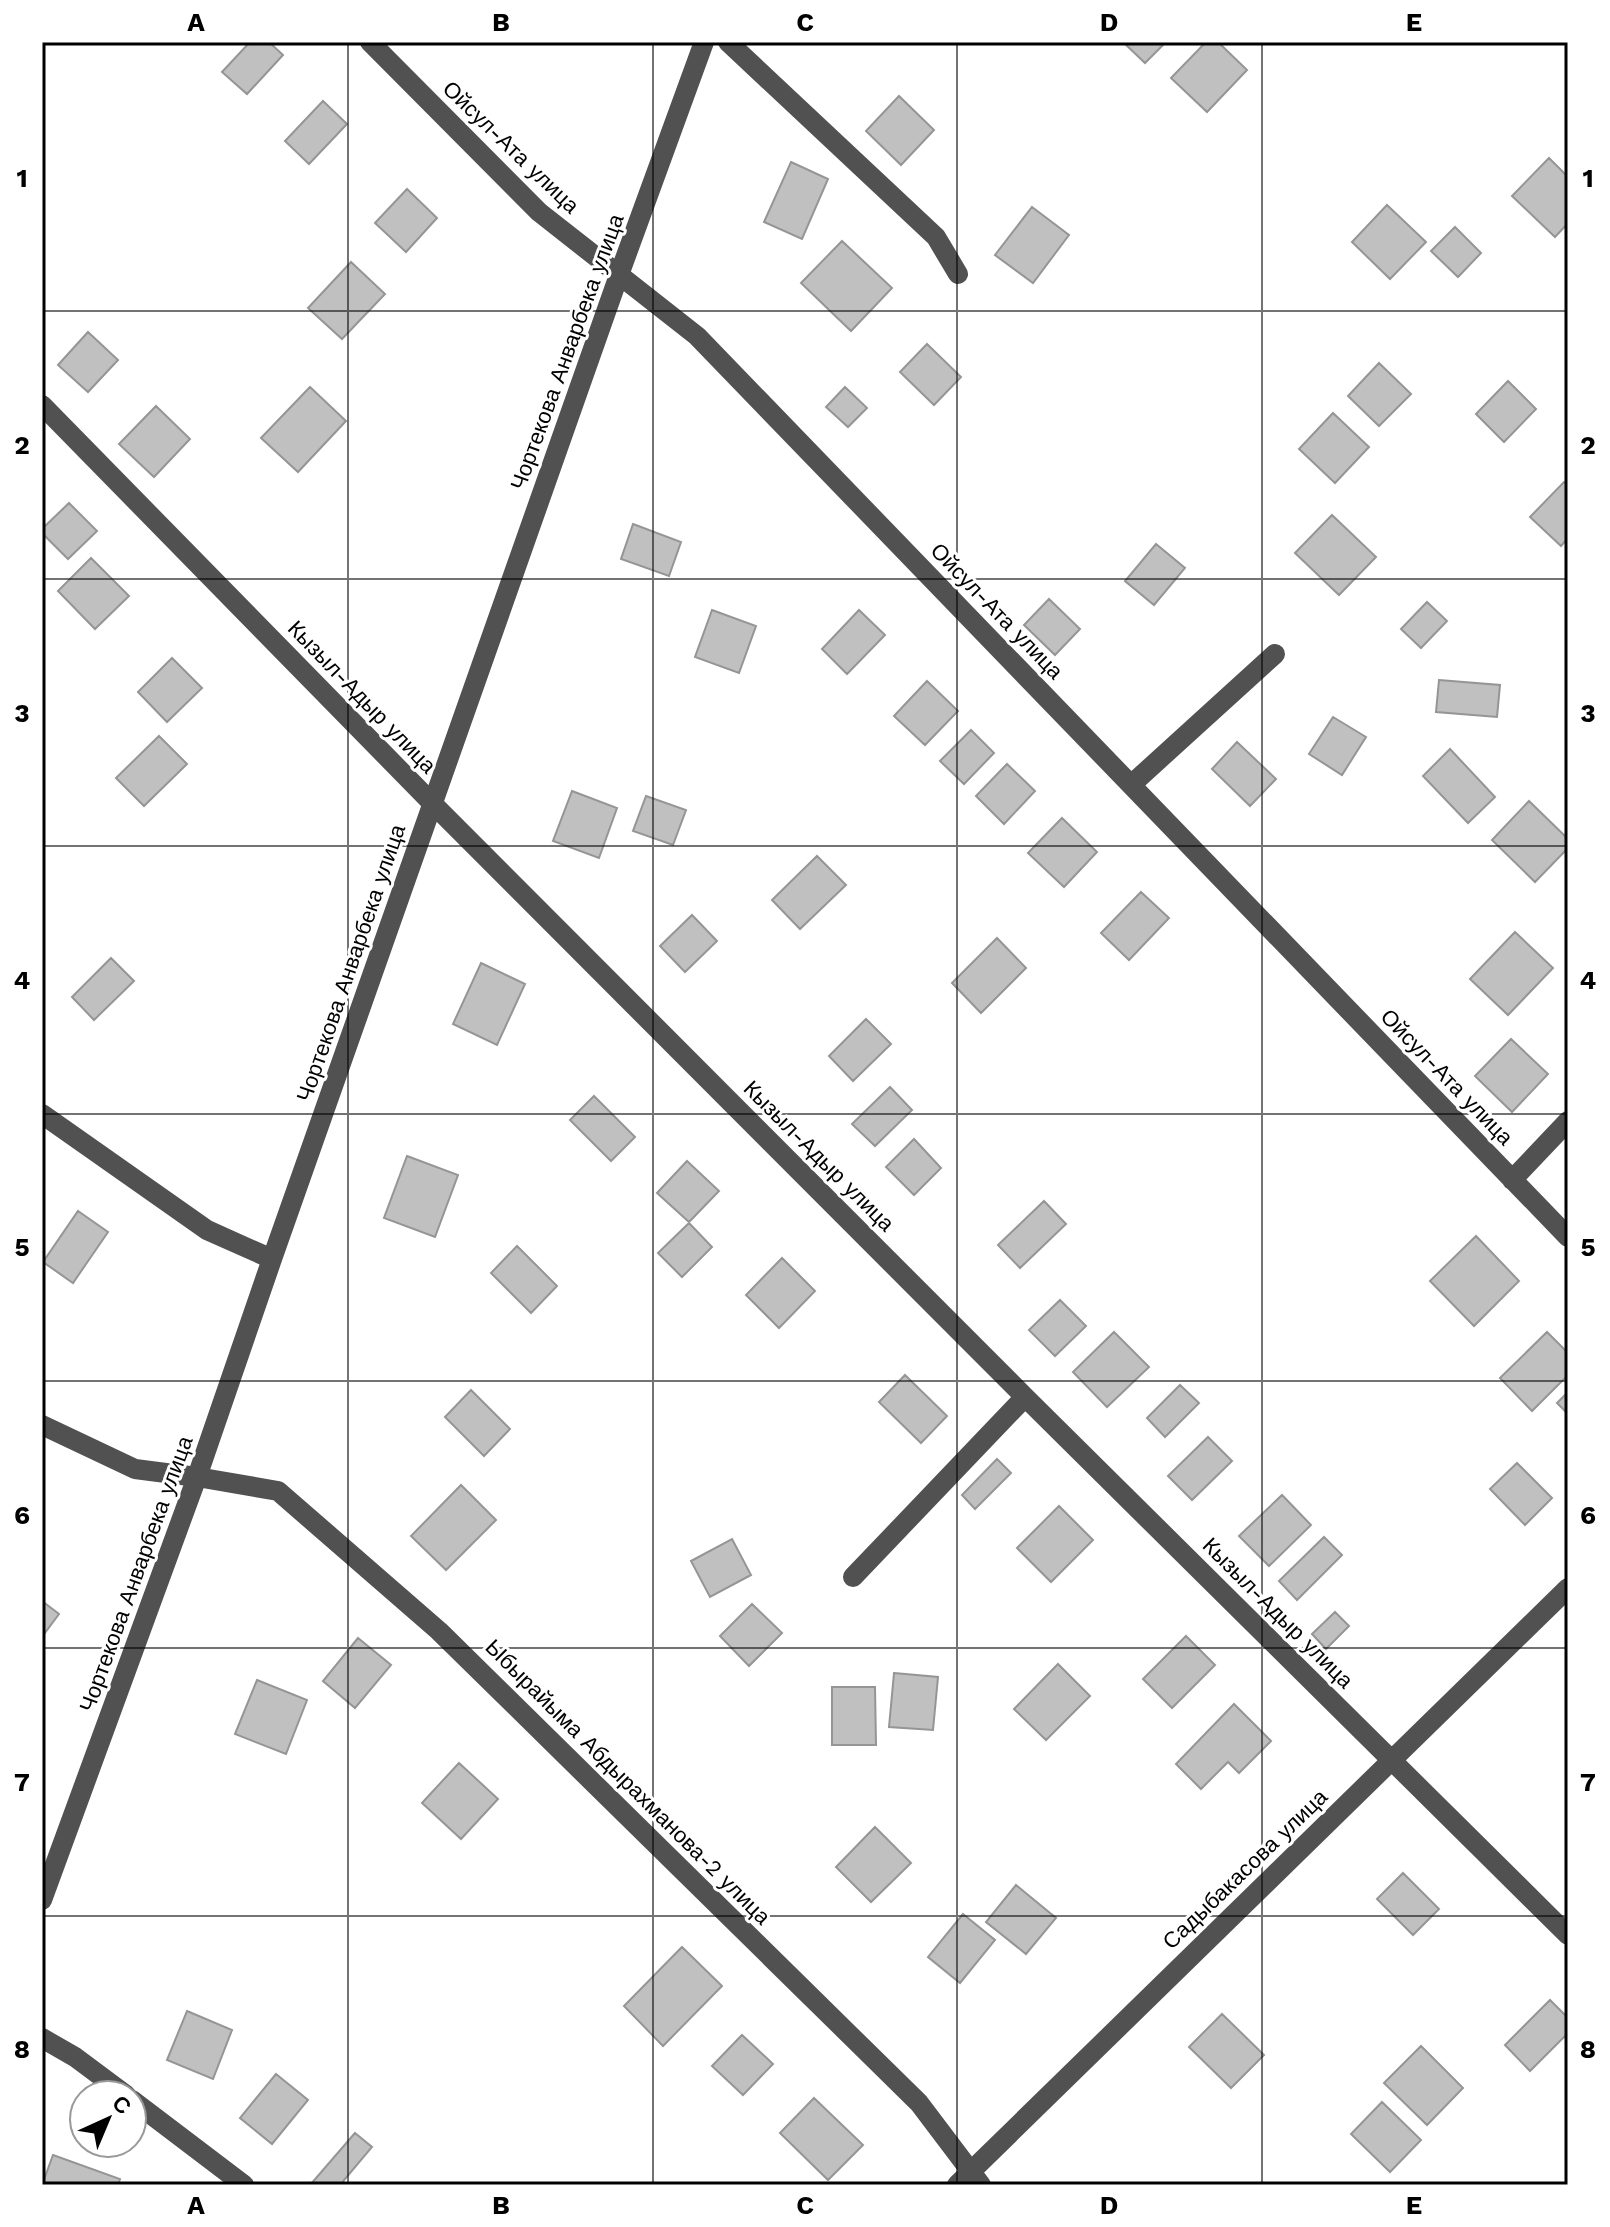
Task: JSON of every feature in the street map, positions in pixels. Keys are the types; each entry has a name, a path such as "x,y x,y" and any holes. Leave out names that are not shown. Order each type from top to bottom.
{"street":[{"name":"Ойсул-Ата улица","path":"370,42 539,212 697,336 1568,1237"},
{"name":"Чортекова Анварбека улица","path":"42,1900 197,1477 619,275 704,42"},
{"path":"728,42 936,237 958,274"},
{"name":"Кызыл-Адыр улица","path":"42,405 433,804 1568,1935"},
{"path":"1132,784 1275,654"},
{"path":"42,1114 207,1230 272,1259"},
{"path":"1512,1180 1568,1121"},
{"path":"853,1577 1025,1397"},
{"name":"Ыбырайыма Абдырахманова-2 улица","path":"42,1425 135,1469 278,1491 439,1631 919,2103 970,2181"},
{"name":"Садыбакасова улица","path":"970,2181 1392,1759 1568,1588"},
{"path":"42,2038 105,2079"},
{"path":"148,2112 244,2185"}],"building":[{"path":"250,42 269,42 283,55 247,94 222,72"},
{"path":"1123,42 1166,42 1145,63"},
{"path":"1206,42 1218,42 1247,70 1207,112 1171,78"},
{"path":"899,96 934,130 901,165 866,131"},
{"path":"323,101 347,124 309,164 285,141"},
{"path":"1549,158 1568,177 1568,223 1555,237 1512,196"},
{"path":"791,162 828,179 802,239 764,222"},
{"path":"407,189 437,218 406,252 375,223"},
{"path":"1387,205 1426,242 1390,279 1352,242"},
{"path":"1032,207 1069,235 1033,283 995,255"},
{"path":"1455,227 1481,253 1458,277 1431,251"},
{"path":"842,241 892,288 851,331 801,283"},
{"path":"351,262 385,294 342,339 308,308"},
{"path":"88,332 118,360 88,392 58,365"},
{"path":"927,344 961,377 934,405 900,372"},
{"path":"1379,363 1411,394 1379,426 1348,396"},
{"path":"1508,381 1536,409 1504,442 1476,414"},
{"path":"310,387 346,421 298,472 261,438"},
{"path":"845,387 867,408 848,427 826,407"},
{"path":"156,406 190,439 154,477 119,444"},
{"path":"1333,413 1369,447 1335,483 1299,449"},
{"path":"1564,482 1568,485 1568,538 1561,546 1530,517"},
{"path":"69,503 97,531 68,559 42,533 42,529"},
{"path":"1332,515 1376,557 1339,595 1295,553"},
{"path":"633,524 681,542 669,576 621,559"},
{"path":"1156,544 1185,568 1154,605 1125,581"},
{"path":"91,558 129,596 95,629 58,591"},
{"path":"1049,599 1080,629 1055,655 1024,625"},
{"path":"1427,602 1447,621 1421,648 1401,629"},
{"path":"712,610 756,626 739,673 695,657"},
{"path":"859,610 885,635 847,674 822,649"},
{"path":"172,658 202,688 167,722 138,692"},
{"path":"1439,680 1500,685 1497,717 1436,712"},
{"path":"927,681 958,711 925,745 894,716"},
{"path":"1333,717 1366,737 1342,775 1309,754"},
{"path":"971,730 994,753 964,784 940,761"},
{"path":"159,736 187,764 144,806 116,778"},
{"path":"1237,742 1276,779 1250,806 1212,769"},
{"path":"1450,749 1495,797 1468,823 1423,776"},
{"path":"1007,764 1035,791 1004,824 976,796"},
{"path":"572,791 617,808 599,858 553,841"},
{"path":"646,796 686,810 673,845 633,831"},
{"path":"1529,801 1568,839 1568,848 1535,882 1492,840"},
{"path":"1062,818 1097,852 1064,887 1028,853"},
{"path":"817,856 846,885 800,929 772,900"},
{"path":"1141,892 1169,918 1129,960 1101,933"},
{"path":"692,915 717,941 685,972 660,946"},
{"path":"1515,932 1553,968 1508,1015 1470,979"},
{"path":"997,938 1026,968 981,1013 952,983"},
{"path":"111,958 134,981 94,1020 72,997"},
{"path":"481,963 525,984 497,1045 453,1024"},
{"path":"866,1019 891,1044 853,1081 829,1056"},
{"path":"1511,1039 1548,1074 1512,1112 1475,1076"},
{"path":"890,1087 912,1110 875,1146 852,1124"},
{"path":"594,1096 635,1137 611,1161 570,1120"},
{"path":"914,1139 941,1168 914,1195 886,1167"},
{"path":"407,1156 458,1175 435,1237 384,1218"},
{"path":"687,1161 719,1191 689,1222 657,1193"},
{"path":"1044,1201 1066,1224 1020,1268 998,1245"},
{"path":"78,1211 108,1232 73,1283 43,1262"},
{"path":"689,1223 712,1247 682,1277 658,1253"},
{"path":"1476,1236 1519,1281 1474,1326 1430,1281"},
{"path":"517,1246 557,1286 531,1313 491,1273"},
{"path":"782,1258 815,1291 779,1328 746,1295"},
{"path":"1060,1300 1086,1326 1055,1356 1029,1330"},
{"path":"1114,1332 1149,1367 1107,1407 1073,1372"},
{"path":"1547,1332 1568,1353 1568,1375 1532,1411 1500,1378"},
{"path":"905,1375 947,1416 921,1443 879,1402"},
{"path":"1180,1385 1199,1403 1165,1437 1147,1418"},
{"path":"471,1390 510,1429 484,1456 445,1417"},
{"path":"1568,1392 1568,1414 1557,1403"},
{"path":"1208,1437 1232,1461 1192,1500 1168,1476"},
{"path":"997,1459 1011,1473 975,1509 962,1495"},
{"path":"1517,1463 1552,1498 1525,1525 1490,1489"},
{"path":"461,1485 496,1520 446,1570 411,1536"},
{"path":"1282,1495 1311,1525 1269,1566 1239,1536"},
{"path":"1059,1506 1093,1540 1051,1582 1017,1548"},
{"path":"1324,1537 1342,1555 1297,1600 1279,1581"},
{"path":"732,1539 751,1575 710,1597 691,1561"},
{"path":"42,1601 59,1614 42,1637"},
{"path":"752,1604 782,1633 749,1666 720,1636"},
{"path":"1335,1612 1349,1626 1326,1649 1312,1634"},
{"path":"1186,1636 1215,1665 1172,1708 1143,1679"},
{"path":"358,1638 391,1665 355,1708 323,1681"},
{"path":"1058,1664 1090,1696 1046,1740 1014,1709"},
{"path":"894,1673 938,1677 933,1730 889,1727"},
{"path":"257,1680 307,1700 286,1754 235,1734"},
{"path":"832,1687 875,1687 876,1745 832,1745"},
{"path":"1234,1704 1271,1741 1239,1773 1228,1762 1201,1789 1176,1764"},
{"path":"459,1763 498,1799 461,1839 422,1803"},
{"path":"875,1827 911,1863 871,1902 836,1867"},
{"path":"1403,1873 1439,1909 1413,1935 1377,1899"},
{"path":"1016,1885 1056,1918 1026,1954 986,1922"},
{"path":"963,1914 995,1940 960,1983 928,1957"},
{"path":"682,1947 722,1986 663,2046 624,2006"},
{"path":"1550,2000 1568,2018 1568,2033 1530,2071 1505,2045"},
{"path":"187,2011 232,2030 213,2079 167,2060"},
{"path":"1222,2014 1264,2055 1231,2088 1189,2047"},
{"path":"742,2035 773,2064 743,2095 712,2066"},
{"path":"1421,2046 1463,2088 1427,2125 1384,2083"},
{"path":"276,2074 308,2100 272,2144 240,2118"},
{"path":"814,2098 863,2145 828,2180 780,2133"},
{"path":"1382,2102 1421,2140 1390,2172 1351,2134"},
{"path":"355,2133 372,2147 340,2185 310,2185"},
{"path":"53,2155 120,2179 118,2185 42,2185"}]}
